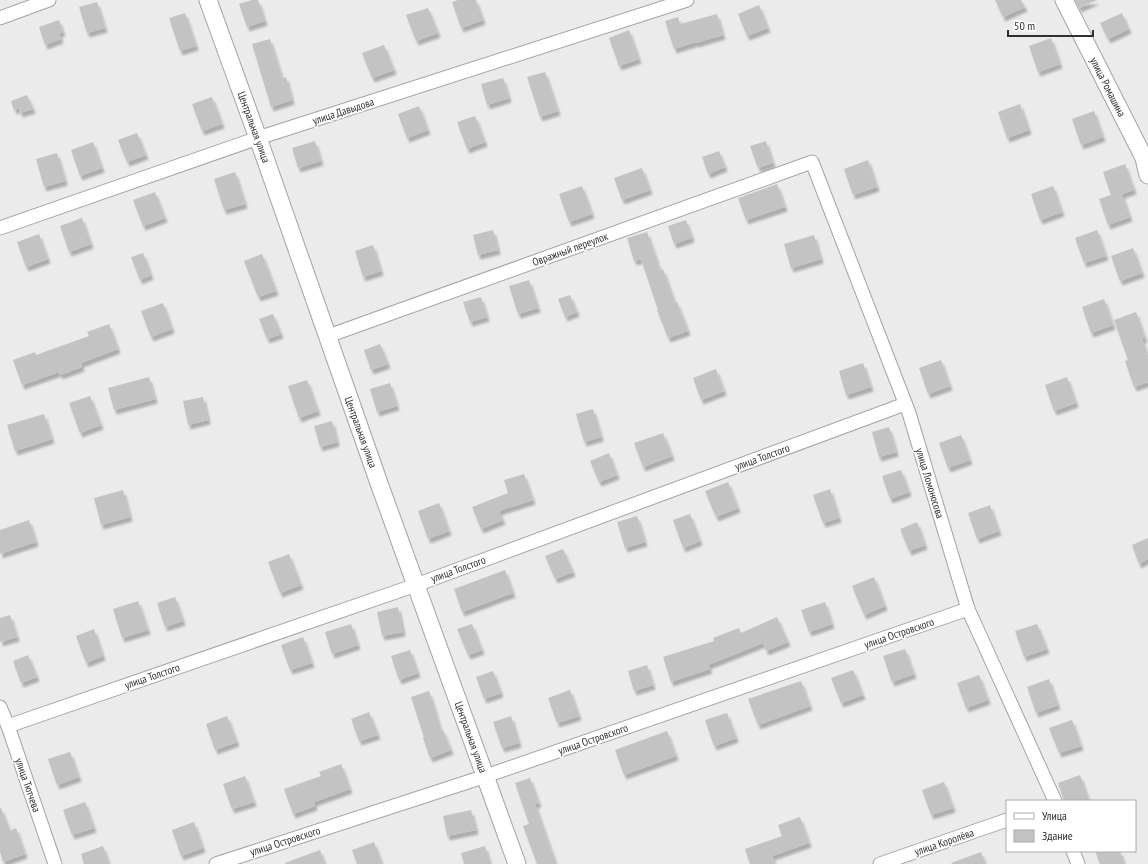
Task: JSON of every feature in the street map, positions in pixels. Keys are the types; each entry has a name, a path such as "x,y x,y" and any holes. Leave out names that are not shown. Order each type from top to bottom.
{"street":[{"path":"0,18 49,0"},
{"name":"Центральная улица","path":"208,0 517,864"},
{"name":"улица Давыдова","path":"0,228 258,138 687,0"},
{"name":"улица Ромашина","path":"1064,0 1144,158 1148,175"},
{"name":"Овражный переулок","path":"328,336 812,162"},
{"name":"улица Ломоносова","path":"812,162 905,404 968,609 1056,800"},
{"name":"улица Толстого","path":"8,726 416,584 905,404"},
{"name":"улица Островского","path":"216,864 486,776 968,609"},
{"name":"улица Тютчева","path":"0,706 55,864"},
{"name":"улица Королёва","path":"880,864 1006,820"},
{"path":"1073,852 1078,864"}],"building":[{"path":"252,0 258,0 265,21 247,27 239,4"},
{"path":"458,0 476,0 483,20 461,28 452,2"},
{"path":"995,0 1021,0 1025,7 1003,17"},
{"path":"1075,0 1097,0 1079,8"},
{"path":"97,2 105,28 87,33 79,7"},
{"path":"759,5 768,28 747,36 738,14"},
{"path":"428,8 438,33 416,41 406,15"},
{"path":"185,13 196,46 180,51 169,18"},
{"path":"1122,13 1129,29 1108,39 1100,23"},
{"path":"717,14 723,35 674,49 665,21 678,17 680,24"},
{"path":"59,20 63,32 59,33 61,39 45,45 39,27"},
{"path":"629,30 639,59 619,66 609,38"},
{"path":"1051,38 1060,64 1038,72 1029,46"},
{"path":"270,39 282,78 286,77 292,100 271,107 252,44"},
{"path":"384,45 394,70 372,78 362,53"},
{"path":"545,72 558,111 540,117 527,77"},
{"path":"503,78 509,98 487,105 481,84"},
{"path":"27,95 33,109 20,113 19,108 14,110 11,101"},
{"path":"212,97 222,124 202,131 192,104"},
{"path":"1020,104 1029,130 1007,138 998,112"},
{"path":"419,106 428,130 407,138 398,114"},
{"path":"1094,111 1103,137 1081,145 1072,119"},
{"path":"475,116 485,142 467,149 457,122"},
{"path":"137,133 146,155 127,162 118,140"},
{"path":"315,141 321,161 298,168 292,148"},
{"path":"766,141 773,163 758,168 750,146"},
{"path":"93,142 102,168 80,176 71,150"},
{"path":"719,151 725,167 708,174 702,157"},
{"path":"57,153 65,181 44,187 36,159"},
{"path":"868,160 877,187 853,195 844,169"},
{"path":"1125,164 1134,190 1122,194 1130,217 1108,225 1099,199 1111,195 1103,172"},
{"path":"642,168 650,190 622,200 614,178"},
{"path":"235,172 245,204 224,210 214,179"},
{"path":"777,184 785,207 746,220 738,198"},
{"path":"582,186 592,214 569,222 559,194"},
{"path":"1053,186 1062,212 1040,220 1031,194"},
{"path":"155,192 165,218 143,226 133,200"},
{"path":"82,218 91,244 69,252 60,226"},
{"path":"686,220 692,238 674,244 668,226"},
{"path":"493,230 498,250 478,255 473,235"},
{"path":"1097,230 1106,256 1084,263 1075,238"},
{"path":"647,232 660,270 663,269 675,303 677,302 688,331 668,338 657,310 641,259 634,261 627,238"},
{"path":"39,234 48,259 26,267 17,242"},
{"path":"814,235 821,259 791,268 784,244"},
{"path":"373,245 381,271 363,277 355,251"},
{"path":"1133,248 1142,273 1120,281 1111,256"},
{"path":"143,253 151,275 140,280 131,257"},
{"path":"262,254 276,291 258,297 244,261"},
{"path":"529,280 538,308 518,314 509,286"},
{"path":"570,295 577,312 565,317 558,299"},
{"path":"481,297 487,317 470,322 463,302"},
{"path":"1104,299 1113,325 1091,333 1082,307"},
{"path":"163,303 172,329 151,337 141,311"},
{"path":"1136,312 1145,338 1142,339 1148,356 1148,382 1134,387 1125,361 1128,360 1114,320"},
{"path":"273,314 281,334 267,339 259,319"},
{"path":"109,324 118,349 81,363 82,367 60,375 59,372 22,385 13,360 35,352 36,355 89,336 87,332"},
{"path":"380,344 388,364 371,370 364,350"},
{"path":"941,360 950,386 928,394 919,368"},
{"path":"863,363 871,387 846,395 839,371"},
{"path":"716,369 724,391 701,400 693,378"},
{"path":"149,377 155,399 114,410 108,388"},
{"path":"1067,377 1076,403 1054,411 1045,385"},
{"path":"307,380 318,411 299,418 288,386"},
{"path":"390,383 397,406 377,412 370,389"},
{"path":"90,396 101,425 80,433 69,403"},
{"path":"203,397 208,420 188,425 183,401"},
{"path":"593,409 601,437 584,442 576,414"},
{"path":"44,414 52,439 15,451 7,425"},
{"path":"332,421 337,442 320,447 314,426"},
{"path":"889,427 896,452 879,457 872,432"},
{"path":"663,433 672,456 643,467 634,443"},
{"path":"961,435 970,460 948,468 939,443"},
{"path":"609,453 617,475 599,482 590,461"},
{"path":"901,470 909,492 890,499 882,476"},
{"path":"524,474 533,500 499,511 503,520 481,529 472,507 508,493 504,480"},
{"path":"728,482 738,508 716,517 705,491"},
{"path":"830,489 839,518 823,523 813,495"},
{"path":"123,490 130,517 101,525 94,498"},
{"path":"439,503 449,531 428,539 418,511"},
{"path":"990,505 999,531 977,539 968,513"},
{"path":"690,514 700,541 683,548 673,520"},
{"path":"637,516 645,542 625,548 617,522"},
{"path":"29,520 36,542 0,554 0,530"},
{"path":"917,522 925,545 909,551 900,529"},
{"path":"1148,538 1148,559 1139,564 1132,545"},
{"path":"563,549 573,572 555,579 545,556"},
{"path":"289,554 301,585 280,593 268,562"},
{"path":"505,570 513,593 462,612 454,589"},
{"path":"874,577 885,606 864,615 852,586"},
{"path":"175,597 183,621 165,627 157,603"},
{"path":"138,601 148,630 122,638 113,609"},
{"path":"825,602 832,624 809,632 801,610"},
{"path":"398,607 403,632 382,636 377,612"},
{"path":"10,615 17,637 0,642 0,618"},
{"path":"777,617 788,642 766,651 763,643 708,665 710,669 671,682 663,657 714,641 713,638 739,628 741,633"},
{"path":"351,624 358,645 332,654 325,632"},
{"path":"472,624 482,650 468,655 457,629"},
{"path":"1037,624 1047,649 1024,657 1015,631"},
{"path":"94,629 103,656 86,663 76,636"},
{"path":"303,637 312,663 290,670 281,645"},
{"path":"905,649 914,674 892,682 883,656"},
{"path":"410,650 418,673 399,680 391,656"},
{"path":"28,655 37,677 21,683 13,661"},
{"path":"647,665 653,685 634,691 628,671"},
{"path":"853,670 863,695 841,703 831,678"},
{"path":"493,671 501,693 484,699 476,677"},
{"path":"979,675 988,700 966,708 957,683"},
{"path":"1049,679 1058,705 1036,713 1027,687"},
{"path":"801,681 810,706 758,725 748,699"},
{"path":"570,690 579,716 557,723 548,698"},
{"path":"429,691 441,731 443,730 451,750 430,758 411,697"},
{"path":"369,712 378,735 359,741 351,719"},
{"path":"727,713 736,738 714,746 705,720"},
{"path":"227,716 237,742 215,750 206,724"},
{"path":"511,716 519,743 502,748 493,722"},
{"path":"1072,720 1081,746 1059,753 1049,728"},
{"path":"667,731 676,756 624,775 615,750"},
{"path":"70,752 79,777 57,785 48,759"},
{"path":"341,764 350,789 314,802 315,806 293,814 284,789 321,776 319,772"},
{"path":"1080,775 1089,800 1064,800 1058,783"},
{"path":"245,776 254,802 232,809 223,784"},
{"path":"530,778 539,803 535,804 556,864 537,864 523,826 529,824 515,783"},
{"path":"944,782 953,808 931,815 922,790"},
{"path":"85,802 94,828 72,835 63,810"},
{"path":"0,808 10,831 16,828 25,854 3,862 0,852"},
{"path":"471,810 476,830 447,836 443,816"},
{"path":"800,817 809,843 772,856 775,864 750,864 745,849 782,836 778,825"},
{"path":"194,822 203,848 181,856 172,830"},
{"path":"374,842 382,864 357,864 352,850"},
{"path":"103,846 109,864 84,864 81,854"},
{"path":"485,846 490,864 464,864 461,853"},
{"path":"320,850 325,864 285,864 285,863"},
{"path":"981,852 985,864 951,863"},
{"path":"1095,852 1120,852 1124,864 1100,864"}]}
